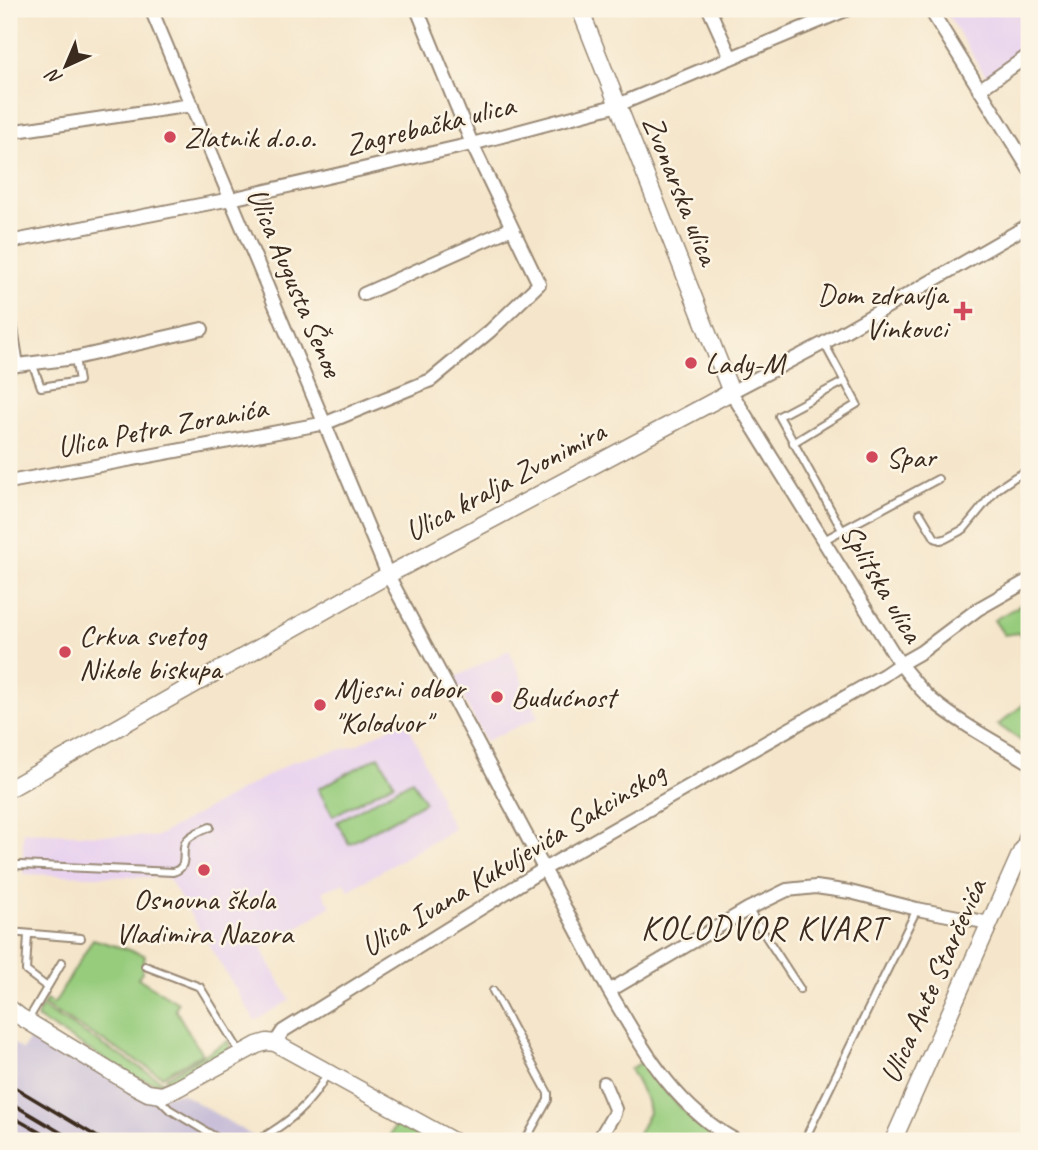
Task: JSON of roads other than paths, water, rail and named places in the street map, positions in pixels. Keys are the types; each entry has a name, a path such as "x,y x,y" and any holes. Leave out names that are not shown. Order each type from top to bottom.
{"main road":[{"name":"Zvonarska ulica","path":"580,9 731,392"},
{"name":"Ulica kralja Zvonimira","path":"9,789 388,575 731,392"},
{"name":"Ulica Ante Starčevića","path":"893,1141 989,923 1025,849"},
{"path":"9,1008 131,1084 156,1094"},
{"name":"Ulica Ivana Kukuljevića Sakcinskog","path":"156,1094 162,1095 178,1088 257,1045 275,1043"},
{"path":"275,1043 453,1141"}],"street":[{"name":"Ulica Augusta Šenoe","path":"151,9 388,575 609,991 646,1053 675,1093 703,1119 737,1141"},
{"path":"364,294 512,228 472,144 417,9"},
{"path":"709,9 732,58"},
{"name":"Zagrebačka ulica","path":"9,242 232,199 472,144 618,105 848,9"},
{"path":"930,9 1029,169"},
{"path":"979,90 1029,55"},
{"path":"9,132 192,105"},
{"name":"Ulica kralja Zvonimira","path":"731,392 824,343 1029,225"},
{"name":"Ulica Petra Zoranića","path":"9,482 326,423 431,380 490,331 539,284 512,228"},
{"path":"9,316 13,366 75,358 202,329"},
{"name":"Splitska ulica","path":"731,392 900,664 933,700 987,737 1029,761"},
{"name":"Ulica Ivana Kukuljevića Sakcinskog","path":"275,1043 283,1031 544,869 872,682 921,652 978,608 1029,580"},
{"path":"1025,849 1029,827"},
{"path":"609,991 748,909 787,890 816,887 850,892 989,923"},
{"path":"598,1141 615,1109 604,1083"}],"lane":[{"path":"793,443 857,404 824,343"},
{"path":"32,363 41,387 79,381 75,358"},
{"path":"842,530 779,416 845,382"},
{"path":"920,513 936,538 945,539 964,529 996,490 1029,470"},
{"path":"824,540 938,479"},
{"path":"9,866 173,872 179,870 183,864 185,843 209,827"},
{"path":"748,909 800,989"},
{"path":"804,1141 917,909"},
{"path":"9,932 81,938"},
{"path":"28,934 26,971 47,986"},
{"path":"27,1021 62,962"},
{"path":"145,966 200,987 241,1053"},
{"path":"493,991 548,1093 548,1100 525,1141"},
{"path":"257,1141 297,1114 314,1096 328,1072"},
{"path":"156,1094 169,1109 222,1141"}],"railway":[{"path":"9,1084 104,1141"},
{"path":"9,1102 75,1141"},
{"path":"9,1115 55,1141"}],"place":[{"name":"Zlatnik d.o.o.","path":"170,137"},
{"name":"Dom zdravlja Vinkovci","path":"963,311"},
{"name":"Lady-M","path":"691,363"},
{"name":"Spar","path":"872,457"},
{"name":"Crkva svetog Nikole biskupa","path":"65,652"},
{"name":"Budućnost","path":"497,697"},
{"name":"Mjesni odbor \"Kolodvor\"","path":"320,705"},
{"name":"Osnovna škola Vladimira Nazora","path":"204,870"}],"district":[{"name":"KOLODVOR KVART","path":"764,928"}]}
